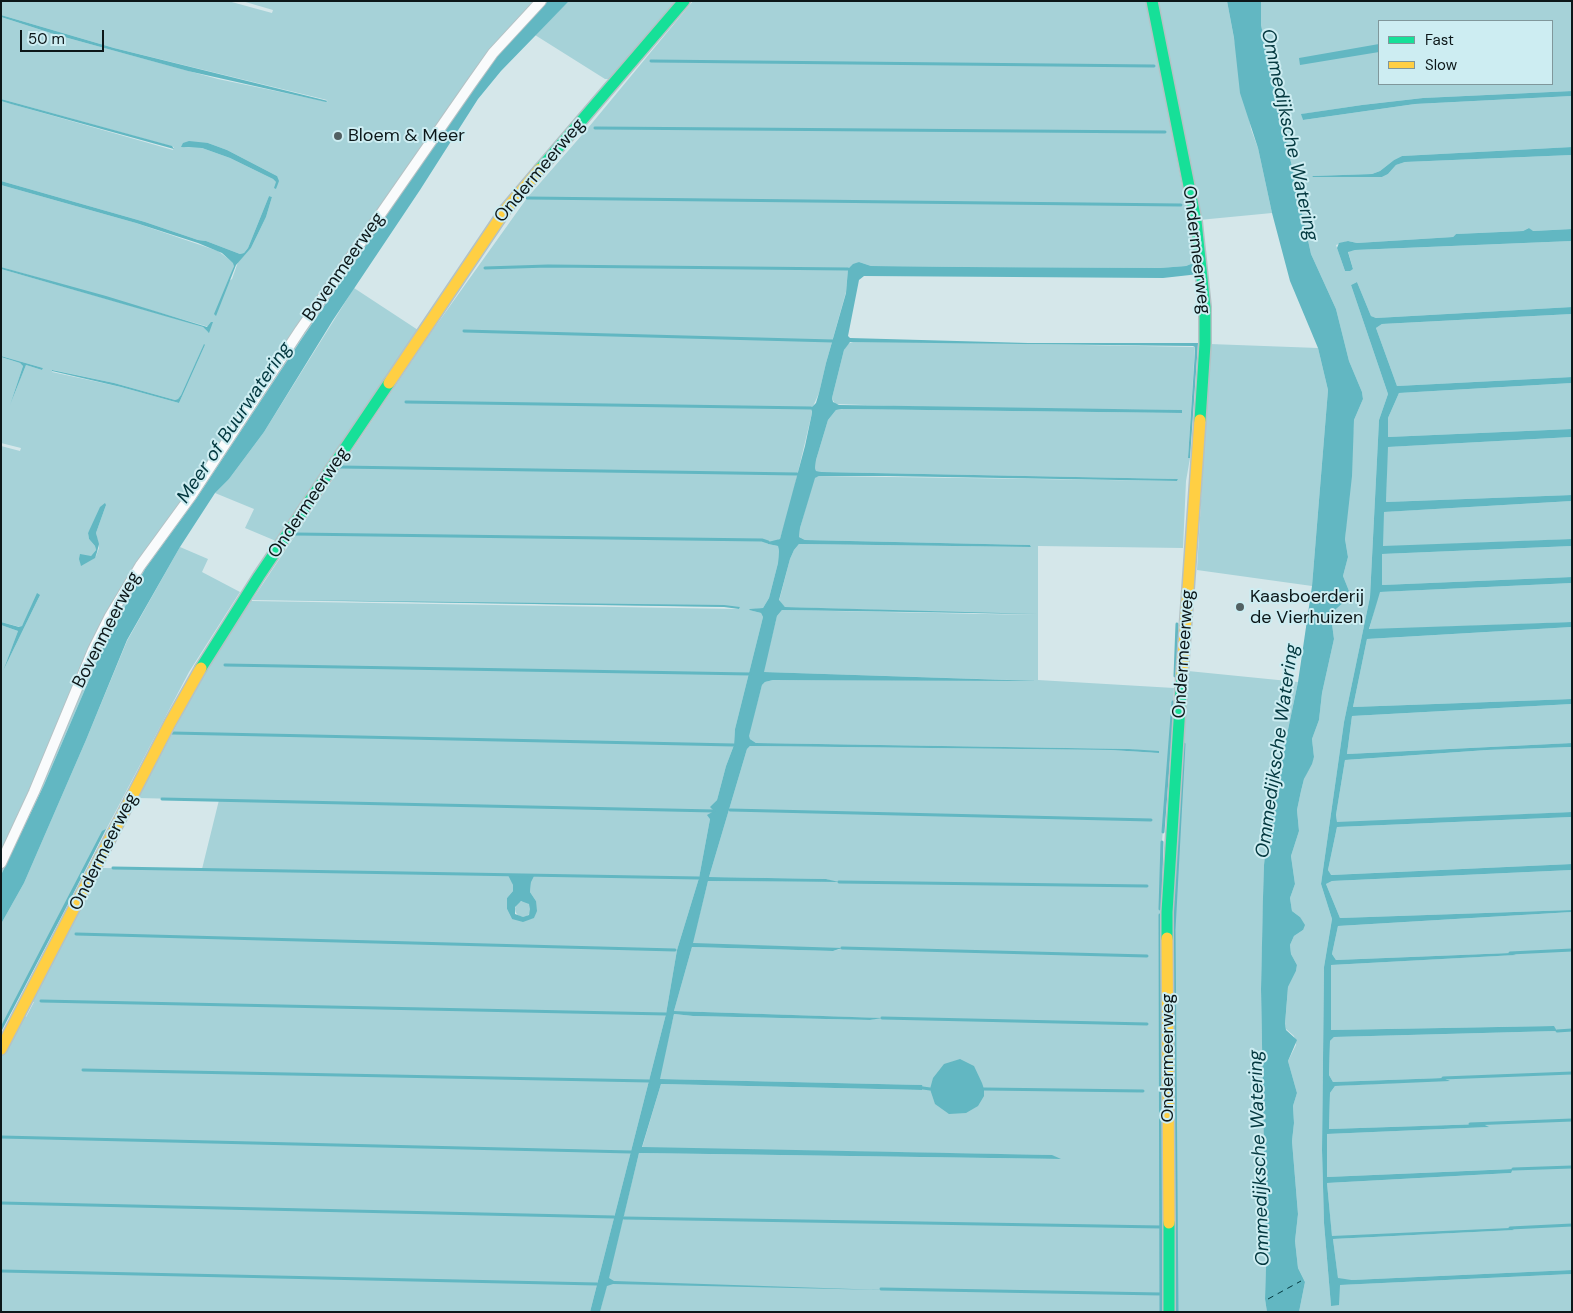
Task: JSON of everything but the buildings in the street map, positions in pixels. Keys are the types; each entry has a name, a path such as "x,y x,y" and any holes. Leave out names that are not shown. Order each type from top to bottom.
{"street":[{"name":"Bovenmeerweg","path":"1,863 94,650 110,616 140,566 191,496 300,330 493,53 541,1"},
{"name":"Ondermeerweg","path":"1,1050 170,723 201,668 259,576 506,209 684,1"},
{"name":"Ondermeerweg","path":"1152,1 1196,220 1205,307 1205,344 1167,912 1169,1312"}],"shaded area":[{"path":"1,1 228,1 272,13 273,10 242,1 548,1 500,53 474,87 301,340 196,499 145,569 101,652 44,785 1,875 1,625 18,631 3,671 40,595 22,626 1,622 1,446 20,451 21,448 1,443 1,357 20,363 23,366 10,405 26,365 42,370 43,368 1,356 1,269 203,327 208,332 209,327 1,267 1,185 136,223 218,251 234,263 229,281 232,279 238,262 251,248 266,217 272,197 269,196 248,248 244,253 240,254 145,222 1,181 1,101 173,150 174,147 1,99 1,17 57,35 218,79 328,102 327,100 114,48 1,15","holes":["208,143 227,150 277,176 276,189 276,182 273,179 230,158 202,148 184,148","205,345 179,403 121,387 52,372 53,370 114,383 175,400 181,395","106,505 96,533 99,548 96,556 81,565 80,559 91,556 96,550 89,539 88,533"]},
{"path":"569,1 677,1 610,79 605,79 535,35"},
{"path":"693,1 1146,1 1198,267 1191,264 1160,268 871,266 859,262 848,269 846,292 819,393 811,411 789,510 780,539 768,544 778,546 779,551 778,563 769,598 763,608 749,610 761,613 763,617 735,729 734,745 717,800 711,807 714,811 710,819 699,878 677,950 666,1014 590,1312 1,1312 1,1057 23,1015 26,1017 34,1002 30,1001 101,868 202,869 219,800 138,798 209,664 251,601 739,609 740,607 252,600 432,331 527,198 588,128","holes":["511,878 531,882 530,892 536,901 534,918 512,919 507,909 507,898 513,891"]},
{"path":"1155,1 1227,1 1251,129 1258,148 1272,213 1199,220"},
{"path":"1261,1 1572,1 1572,91 1423,98 1302,114 1303,120 1415,104 1572,96 1572,147 1402,156 1380,171 1372,174 1312,177 1382,177 1388,174 1396,165 1405,162 1572,155 1572,229 1532,231 1529,228 1523,231 1456,234 1453,237 1357,243 1348,241 1336,245 1345,271 1353,269 1348,251 1355,250 1572,241 1572,307 1376,318 1371,316 1357,282 1351,285 1388,394 1379,420 1370,597 1344,722 1321,884 1332,919 1324,967 1322,1150 1324,1223 1331,1306 1339,1285 1572,1274 1572,1312 1299,1312 1305,1282 1298,1268 1295,1241 1298,1214 1292,1141 1293,1106 1297,1093 1288,1061 1296,1045 1294,1036 1286,1029 1285,1025 1288,987 1297,965 1291,954 1290,945 1294,936 1303,930 1300,917 1292,911 1290,898 1295,884 1291,856 1299,831 1297,810 1301,791 1314,757 1312,739 1319,720 1322,693 1334,639 1332,624 1335,610 1344,602 1349,591 1343,576 1348,557 1345,539 1354,420 1363,399 1349,361 1336,309 1311,254 1261,25"},
{"path":"354,288 418,330 276,541 245,528 254,509 215,493 229,479 264,432"},
{"path":"1572,314 1572,377 1397,386 1376,328 1382,324"},
{"path":"856,341 1195,347 1188,458 1190,458 1186,481 1183,548 1038,546 1038,680 1174,688 1162,842 1159,956 1161,1312 600,1312 639,1153 1059,1159 1051,1155 642,1148 661,1084 922,1090 923,1088 921,1085 659,1079 674,1014 870,1020 878,1018 674,1011 692,947 833,951 840,949 692,944 708,881 836,882 826,879 709,877 747,749 750,746 1111,750 1159,753 1129,749 756,743 750,739 748,736 762,685 773,680 1010,680 763,672 777,616 782,610 1036,615 785,607 779,601 790,559 799,544 1031,547 1030,545 805,540 799,537 800,528 814,478 819,476 1177,481 1178,479 816,471 816,460 828,420 836,410 1182,413 1182,410 953,408 835,404 832,398 844,350 847,344"},
{"path":"1210,344 1318,348 1328,390 1312,586 1197,570"},
{"path":"1572,383 1572,429 1388,437 1388,418 1399,393"},
{"path":"1572,437 1572,495 1386,502 1387,447"},
{"path":"1572,501 1572,539 1383,547 1383,512"},
{"path":"1572,546 1572,577 1382,585 1382,554"},
{"path":"180,547 208,559 202,572 240,592 189,672 1,1029 1,924 24,883 127,641"},
{"path":"1572,583 1572,622 1369,630 1379,592"},
{"path":"1572,627 1572,699 1353,707 1367,639"},
{"path":"1188,671 1298,682 1268,825 1264,865 1261,989 1265,1299 1267,1312 1176,1312 1174,930"},
{"path":"1572,704 1572,743 1347,754 1352,716"},
{"path":"1572,747 1572,812 1337,823 1336,815 1345,760 1487,750"},
{"path":"1572,817 1572,864 1330,875 1328,870 1337,827"},
{"path":"1572,870 1572,910 1340,918 1326,884 1332,881"},
{"path":"523,901 529,903 531,909 529,915 523,917 517,915 515,909 517,903"},
{"path":"1572,912 1572,1270 1352,1280 1338,1279 1333,1239 1513,1230 1332,1237 1327,1183 1511,1173 1512,1169 1327,1177 1327,1134 1488,1127 1483,1124 1329,1129 1330,1093 1335,1086 1448,1080 1443,1078 1333,1082 1329,1075 1330,1041 1334,1037 1557,1031 1553,1026 1331,1030 1331,965 1514,955 1510,953 1336,960 1332,954 1338,926"}],"water":[{"path":"548,1 569,1 501,71 478,99 333,320 264,432 229,479 215,493 180,547 127,640 24,883 1,924 1,875 44,785 101,652 145,569 196,499 301,340 474,87 500,53"},
{"path":"1227,1 1261,1 1261,25 1311,254 1336,309 1349,361 1363,399 1354,420 1352,476 1345,539 1348,557 1343,576 1349,591 1344,602 1335,610 1332,624 1334,639 1322,693 1319,720 1312,739 1314,757 1301,791 1297,810 1299,831 1291,856 1295,884 1290,898 1292,911 1300,917 1305,925 1303,930 1294,936 1290,945 1291,954 1297,965 1288,987 1285,1024 1286,1030 1297,1040 1288,1061 1297,1093 1293,1106 1292,1141 1298,1214 1295,1241 1298,1268 1305,1282 1299,1312 1267,1312 1265,1299 1261,989 1264,865 1268,825 1298,682 1312,586 1328,390 1318,348 1290,281 1272,213 1258,148 1240,93 1234,38"},
{"path":"1,15 114,48 328,101 188,71 57,35 1,17"},
{"path":"1378,44 1378,52 1300,65 1299,58"},
{"path":"1572,91 1572,96 1415,104 1303,120 1301,114 1423,98"},
{"path":"1,99 172,146 174,149 11,104 1,101"},
{"path":"189,141 208,143 227,150 277,176 279,181 276,189 274,188 276,182 273,179 230,158 202,148 181,147 183,143"},
{"path":"1572,147 1572,155 1405,162 1396,165 1388,174 1382,177 1312,177 1372,174 1380,171 1402,156"},
{"path":"1,181 145,222 240,254 244,253 248,248 269,196 272,197 266,217 251,248 236,265 216,316 214,314 234,266 222,253 198,243 136,223 1,185"},
{"path":"1529,228 1533,231 1572,229 1572,241 1355,250 1348,252 1353,269 1350,271 1345,271 1337,248 1339,243 1348,241 1357,243 1453,237 1456,234 1523,231"},
{"path":"859,262 871,266 964,267 1160,268 1196,265 1199,274 1163,278 864,276 859,280 848,336 850,338 1028,343 1198,343 1190,458 1188,458 1195,351 1193,346 850,342 844,350 832,398 833,402 839,405 1182,410 1182,413 842,409 836,410 828,420 816,460 816,471 1178,479 1177,481 886,476 819,476 815,478 800,528 799,537 805,540 1030,545 1031,547 799,544 790,559 779,600 785,607 1037,614 782,610 777,616 764,672 1038,681 773,680 762,685 749,736 750,739 756,743 1129,749 1159,751 1159,753 1111,750 750,746 747,749 709,877 826,879 839,882 708,881 693,943 842,948 833,951 692,947 674,1011 882,1018 870,1020 674,1014 660,1079 922,1085 923,1088 922,1090 661,1084 642,1147 1052,1155 1061,1159 639,1153 609,1278 614,1281 883,1290 613,1284 607,1286 600,1312 590,1312 666,1014 677,950 699,878 710,819 707,815 714,811 710,807 717,800 734,745 735,729 763,617 761,613 749,610 763,608 769,598 778,563 779,551 778,546 768,544 768,542 780,539 805,446 812,413 811,408 816,403 846,293 848,269 853,264"},
{"path":"1,267 106,296 207,327 213,322 209,333 203,327 1,269"},
{"path":"1357,282 1371,316 1376,318 1572,307 1572,314 1382,324 1376,328 1397,386 1572,377 1572,383 1399,393 1388,418 1388,437 1572,429 1572,437 1388,447 1386,502 1572,495 1572,501 1384,512 1383,546 1572,539 1572,546 1382,554 1382,585 1572,577 1572,583 1380,592 1369,629 1572,622 1572,627 1367,639 1353,707 1572,699 1572,704 1352,716 1347,754 1572,743 1572,747 1487,750 1345,760 1336,815 1337,822 1572,812 1572,817 1337,827 1328,870 1331,875 1572,864 1572,870 1332,881 1326,884 1340,918 1572,910 1572,912 1338,926 1332,954 1336,960 1510,953 1516,955 1331,965 1331,1030 1554,1026 1557,1031 1334,1037 1330,1041 1329,1075 1333,1082 1443,1078 1450,1081 1335,1086 1330,1093 1329,1129 1483,1124 1489,1127 1327,1134 1327,1177 1513,1169 1511,1173 1327,1183 1332,1236 1510,1228 1514,1230 1333,1239 1338,1278 1352,1280 1572,1270 1572,1274 1340,1285 1339,1305 1331,1306 1324,1223 1322,1150 1324,967 1332,919 1321,884 1344,722 1370,597 1379,420 1388,394 1351,285"},
{"path":"204,344 179,403 52,371 114,383 175,400 181,395"},
{"path":"1,356 43,368 42,370 26,365 10,405 23,366"},
{"path":"105,503 106,505 96,533 99,544 95,558 81,566 80,554 91,556 96,550 89,539 88,533 100,507"},
{"path":"37,593 40,595 3,671 18,631 1,625 1,622 19,627 22,626"},
{"path":"281,600 724,605 740,607 739,609 724,607"},
{"path":"106,829 1,1032 1,1026 102,831"},
{"path":"508,875 534,876 530,892 536,901 537,911 534,918 523,922 512,919 507,909 507,898 513,891 513,885","holes":["521,901 529,904 529,915 523,917 515,914 515,907"]},
{"path":"960,1059 974,1066 984,1089 984,1096 978,1106 966,1113 949,1114 935,1104 930,1089 933,1078 944,1064"}],"waterway":[{"path":"651,61 1154,66"},
{"path":"595,128 1165,132"},
{"path":"527,198 1181,205"},
{"path":"485,268 548,266 848,269"},
{"path":"464,331 833,341"},
{"path":"406,402 811,408"},
{"path":"340,467 797,474"},
{"path":"295,534 762,540 768,542"},
{"path":"1175,676 1177,624"},
{"path":"225,665 750,674"},
{"path":"1163,832 1173,702"},
{"path":"172,733 734,745"},
{"path":"1177,1312 1174,930 1184,744"},
{"path":"162,799 714,811"},
{"path":"730,810 1151,820"},
{"path":"1160,909 1162,842"},
{"path":"113,868 699,878"},
{"path":"839,882 1147,886"},
{"path":"1160,915 1161,1312"},
{"path":"76,934 675,950"},
{"path":"842,948 1147,956"},
{"path":"1510,953 1572,950"},
{"path":"41,1001 666,1014"},
{"path":"882,1018 1147,1024"},
{"path":"1557,1031 1572,1030"},
{"path":"83,1070 649,1081"},
{"path":"1443,1078 1572,1073"},
{"path":"923,1088 930,1089"},
{"path":"984,1089 1143,1091"},
{"path":"1470,1124 1572,1120"},
{"path":"1,1137 631,1152"},
{"path":"1513,1169 1572,1167"},
{"path":"1,1203 614,1217"},
{"path":"624,1218 1161,1227"},
{"path":"1510,1228 1572,1225"},
{"path":"1,1271 597,1284"},
{"path":"881,1289 1161,1294"}],"ferry route":[{"path":"1268,1299 1301,1281"}],"traffic: fast":[{"path":"540,169 684,1"},
{"path":"1152,1 1196,221 1205,307 1205,344 1200,420"},
{"path":"201,668 259,576 389,383"},
{"path":"1167,938 1182,674"},
{"path":"1169,1223 1169,1312"}],"traffic: slow":[{"path":"389,383 506,209 540,169"},
{"path":"1182,674 1200,420"},
{"path":"1,1049 170,723 201,668"},
{"path":"1167,938 1169,1223"}],"place":[{"name":"Bloem & Meer","path":"338,136"},
{"name":"Kaasboerderij de Vierhuizen","path":"1240,607"}],"water label":[{"name":"Ommedijksche Watering","path":"1289,135"},
{"name":"Meer of Buurwatering","path":"235,423"},
{"name":"Ommedijksche Watering","path":"1278,751"},
{"name":"Ommedijksche Watering","path":"1260,1158"}]}
